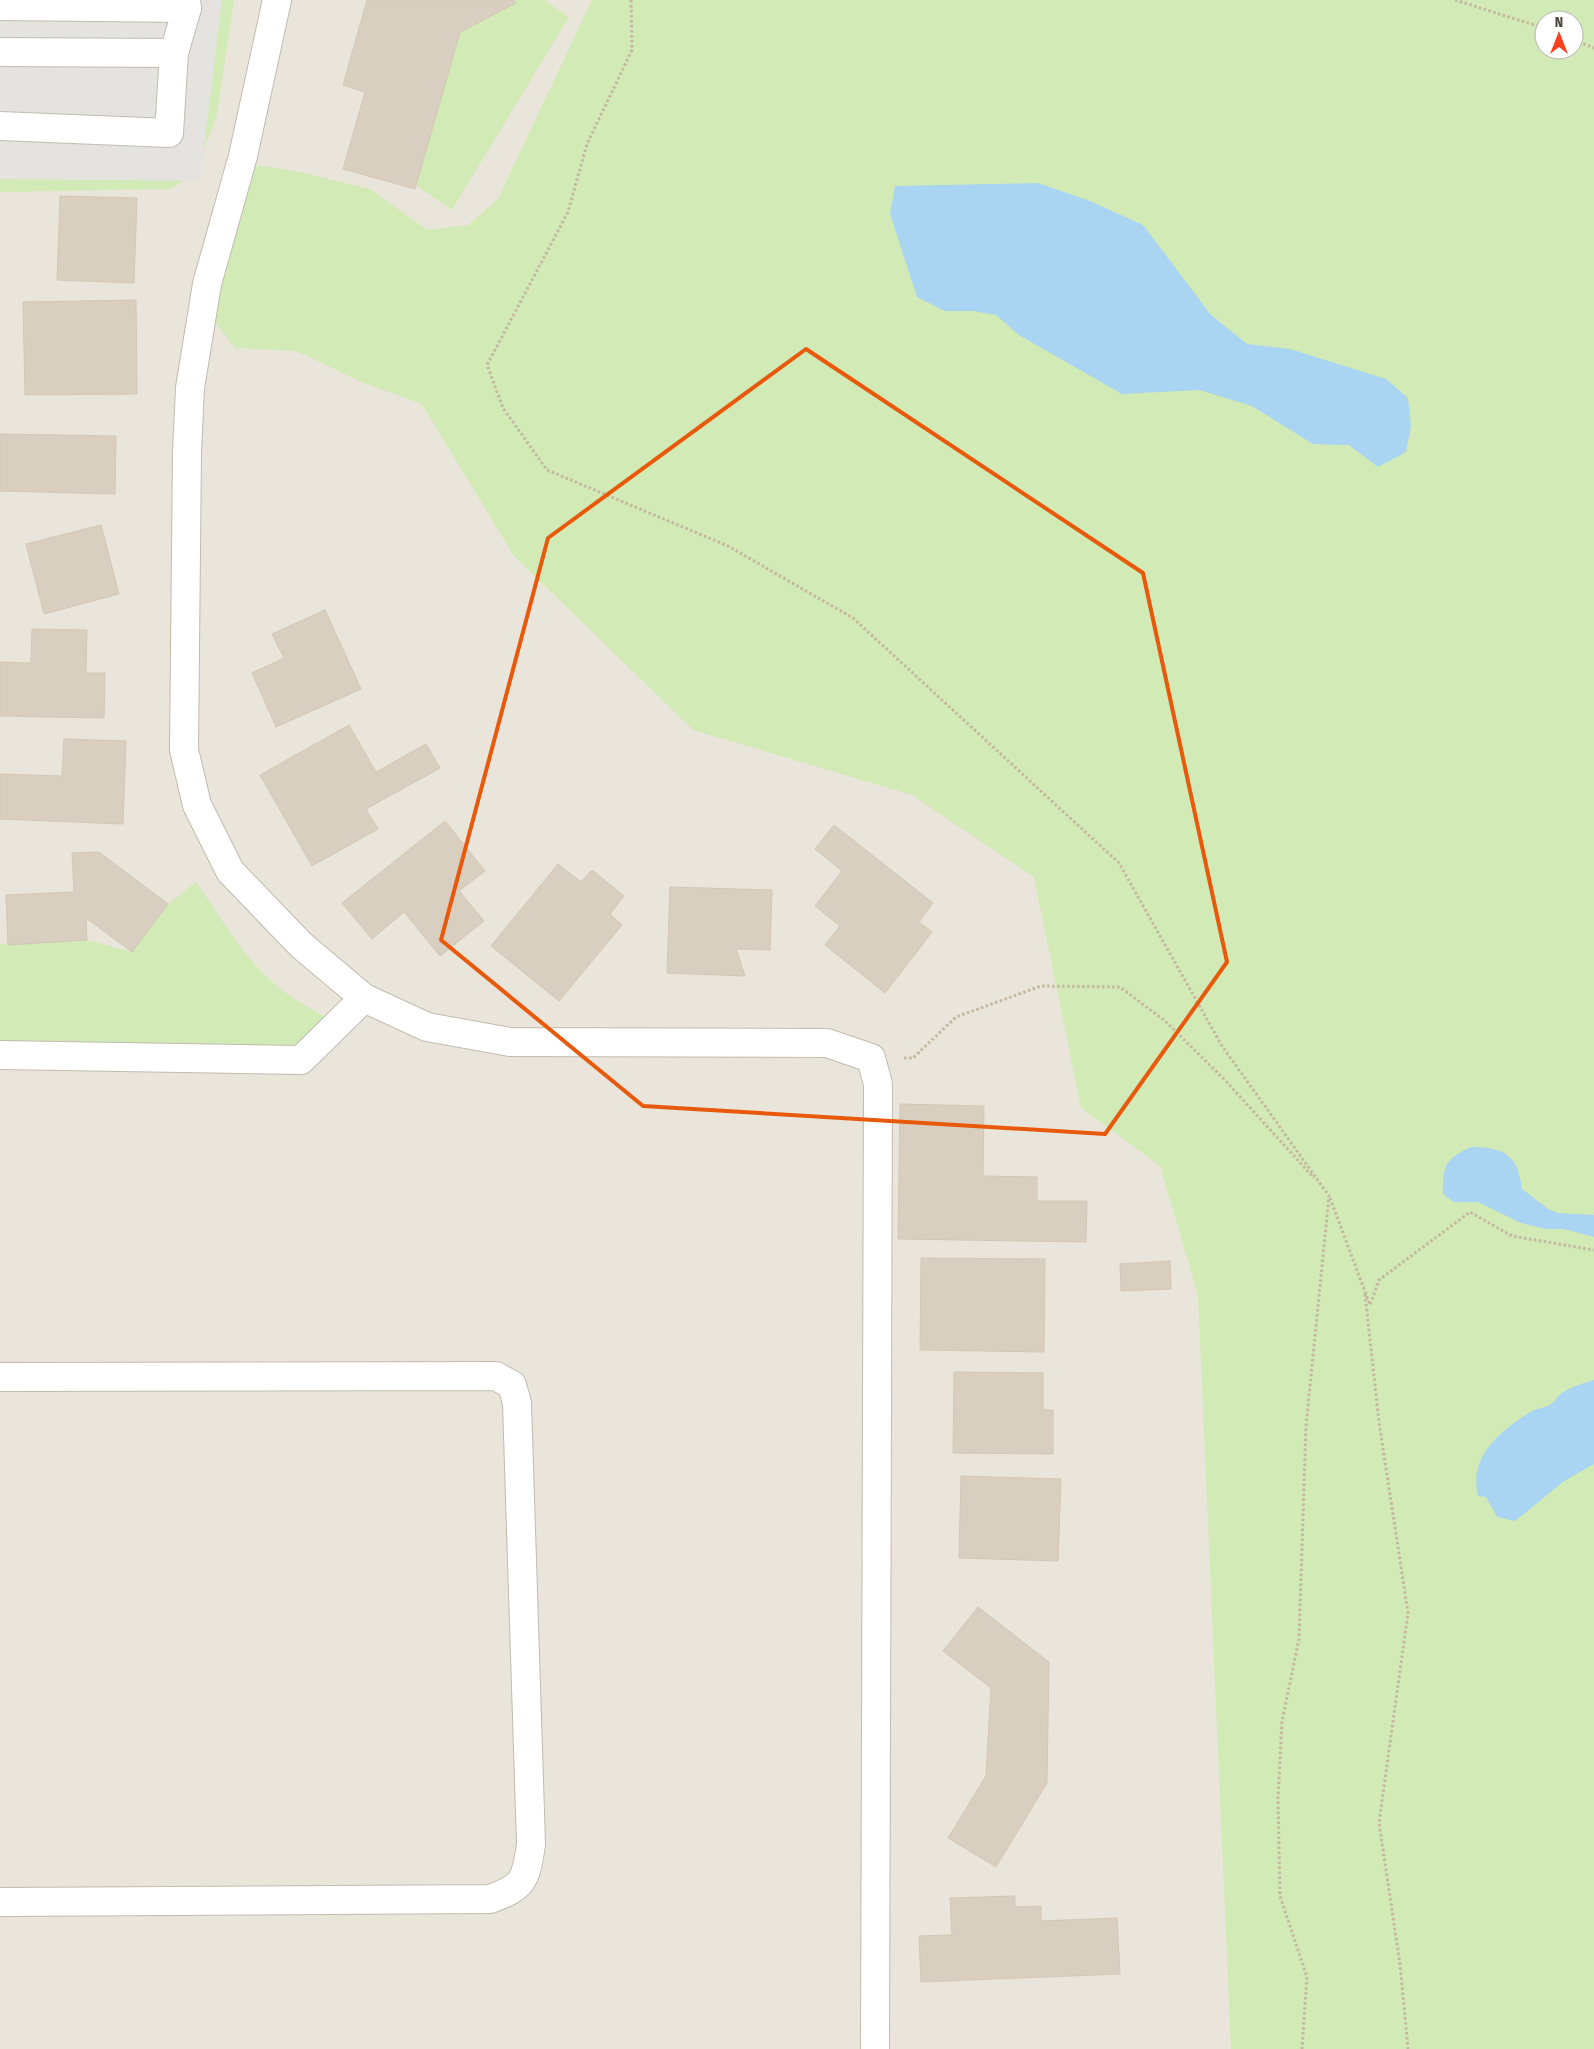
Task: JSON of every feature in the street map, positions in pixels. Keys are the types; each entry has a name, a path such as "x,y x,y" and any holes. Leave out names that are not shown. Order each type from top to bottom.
{"street":[{"path":"277,0 243,156 207,284 190,388 187,450 184,750 197,805 230,870 301,945 364,998 427,1027 510,1042 827,1043 870,1058 878,1084 874,2049"},
{"path":"0,6 187,4 174,53 169,133 0,126"},
{"path":"0,52 174,53"},
{"path":"0,1055 300,1060 364,998"},
{"path":"0,1377 496,1376 512,1384 516,1403 531,1844 528,1870 514,1890 490,1899 0,1902"}],"path":[{"path":"631,0 632,50 587,144 568,212 487,365 504,408 547,470 728,546 853,618 1119,864 1222,1046 1329,1196 1370,1305 1379,1280 1470,1212 1512,1236 1594,1250"},
{"path":"1455,0 1534,25"},
{"path":"870,1058 913,1058 956,1017 1041,986 1120,987 1165,1021 1224,1079 1324,1188"},
{"path":"1302,2049 1307,1977 1280,1896 1278,1799 1282,1721 1298,1639 1306,1426 1329,1196"},
{"path":"1366,1294 1379,1422 1408,1613 1379,1823 1400,1964 1408,2049"}],"highlighted area":[{"path":"806,349 1143,573 1227,962 1105,1134 643,1106 441,940 548,538"}],"shaded area":[{"path":"0,0 1594,0 1594,2049 0,2049"},
{"path":"0,0 222,0 200,181 0,179"}],"green space":[{"path":"212,0 234,0 217,115 195,173 171,189 0,192 0,143"},
{"path":"514,0 544,0 569,17 452,210 414,184 460,32 515,3"},
{"path":"592,0 1594,0 1594,2049 1231,2049 1198,1295 1160,1166 1081,1108 1034,877 912,795 693,730 514,556 422,404 361,382 297,351 235,348 204,308 240,163 301,172 370,189 427,230 468,225 498,199"},
{"path":"196,882 250,959 277,987 294,999 339,1023 301,1060 0,1055 0,944 87,940 132,952 168,904"}],"water":[{"path":"1038,183 1090,201 1143,225 1211,315 1247,344 1290,349 1386,379 1408,398 1411,426 1406,452 1378,467 1349,445 1313,444 1252,406 1199,390 1122,394 1019,335 996,315 973,311 945,311 917,297 890,214 895,186"},
{"path":"1471,1147 1483,1147 1501,1151 1507,1155 1517,1168 1522,1189 1548,1209 1558,1213 1594,1215 1594,1237 1564,1229 1546,1229 1521,1223 1478,1202 1454,1202 1443,1194 1447,1164 1455,1156"},
{"path":"1594,1380 1594,1464 1564,1481 1515,1521 1497,1517 1486,1497 1478,1496 1476,1481 1478,1468 1490,1445 1499,1435 1532,1411 1551,1404 1569,1389"}],"building":[{"path":"367,0 514,0 516,3 460,32 415,189 343,169 365,92 343,85"},
{"path":"60,196 137,198 134,283 57,280"},
{"path":"136,300 137,394 25,395 23,302"},
{"path":"0,434 116,436 115,494 0,491"},
{"path":"101,525 119,594 44,614 26,544"},
{"path":"325,610 361,689 276,727 252,673 284,658 272,634"},
{"path":"32,629 87,630 86,673 105,673 104,718 0,716 0,662 31,663"},
{"path":"349,725 376,772 426,744 440,768 366,809 378,829 312,866 260,775"},
{"path":"64,739 126,741 123,824 0,819 0,774 62,776"},
{"path":"445,821 485,871 459,891 484,921 440,956 404,912 372,939 342,903"},
{"path":"834,825 933,903 919,922 932,932 885,993 825,945 840,926 815,906 842,871 815,849"},
{"path":"99,852 168,904 132,952 86,918 87,940 8,945 6,895 74,892 72,853"},
{"path":"558,864 581,882 592,870 624,896 610,914 622,925 559,1001 491,946"},
{"path":"670,887 772,890 770,950 736,949 745,976 667,973"},
{"path":"900,1104 984,1106 983,1176 1037,1177 1037,1201 1087,1201 1086,1242 898,1239"},
{"path":"921,1258 1045,1259 1044,1352 920,1350"},
{"path":"1170,1261 1171,1289 1121,1291 1120,1264"},
{"path":"954,1372 1043,1373 1043,1410 1053,1410 1053,1454 953,1453"},
{"path":"961,1476 1061,1479 1058,1561 959,1558"},
{"path":"978,1607 1049,1662 1047,1783 996,1867 948,1838 986,1776 991,1688 943,1651"},
{"path":"1015,1896 1015,1907 1041,1906 1041,1921 1117,1918 1120,1974 921,1982 919,1936 952,1935 950,1898"}]}
